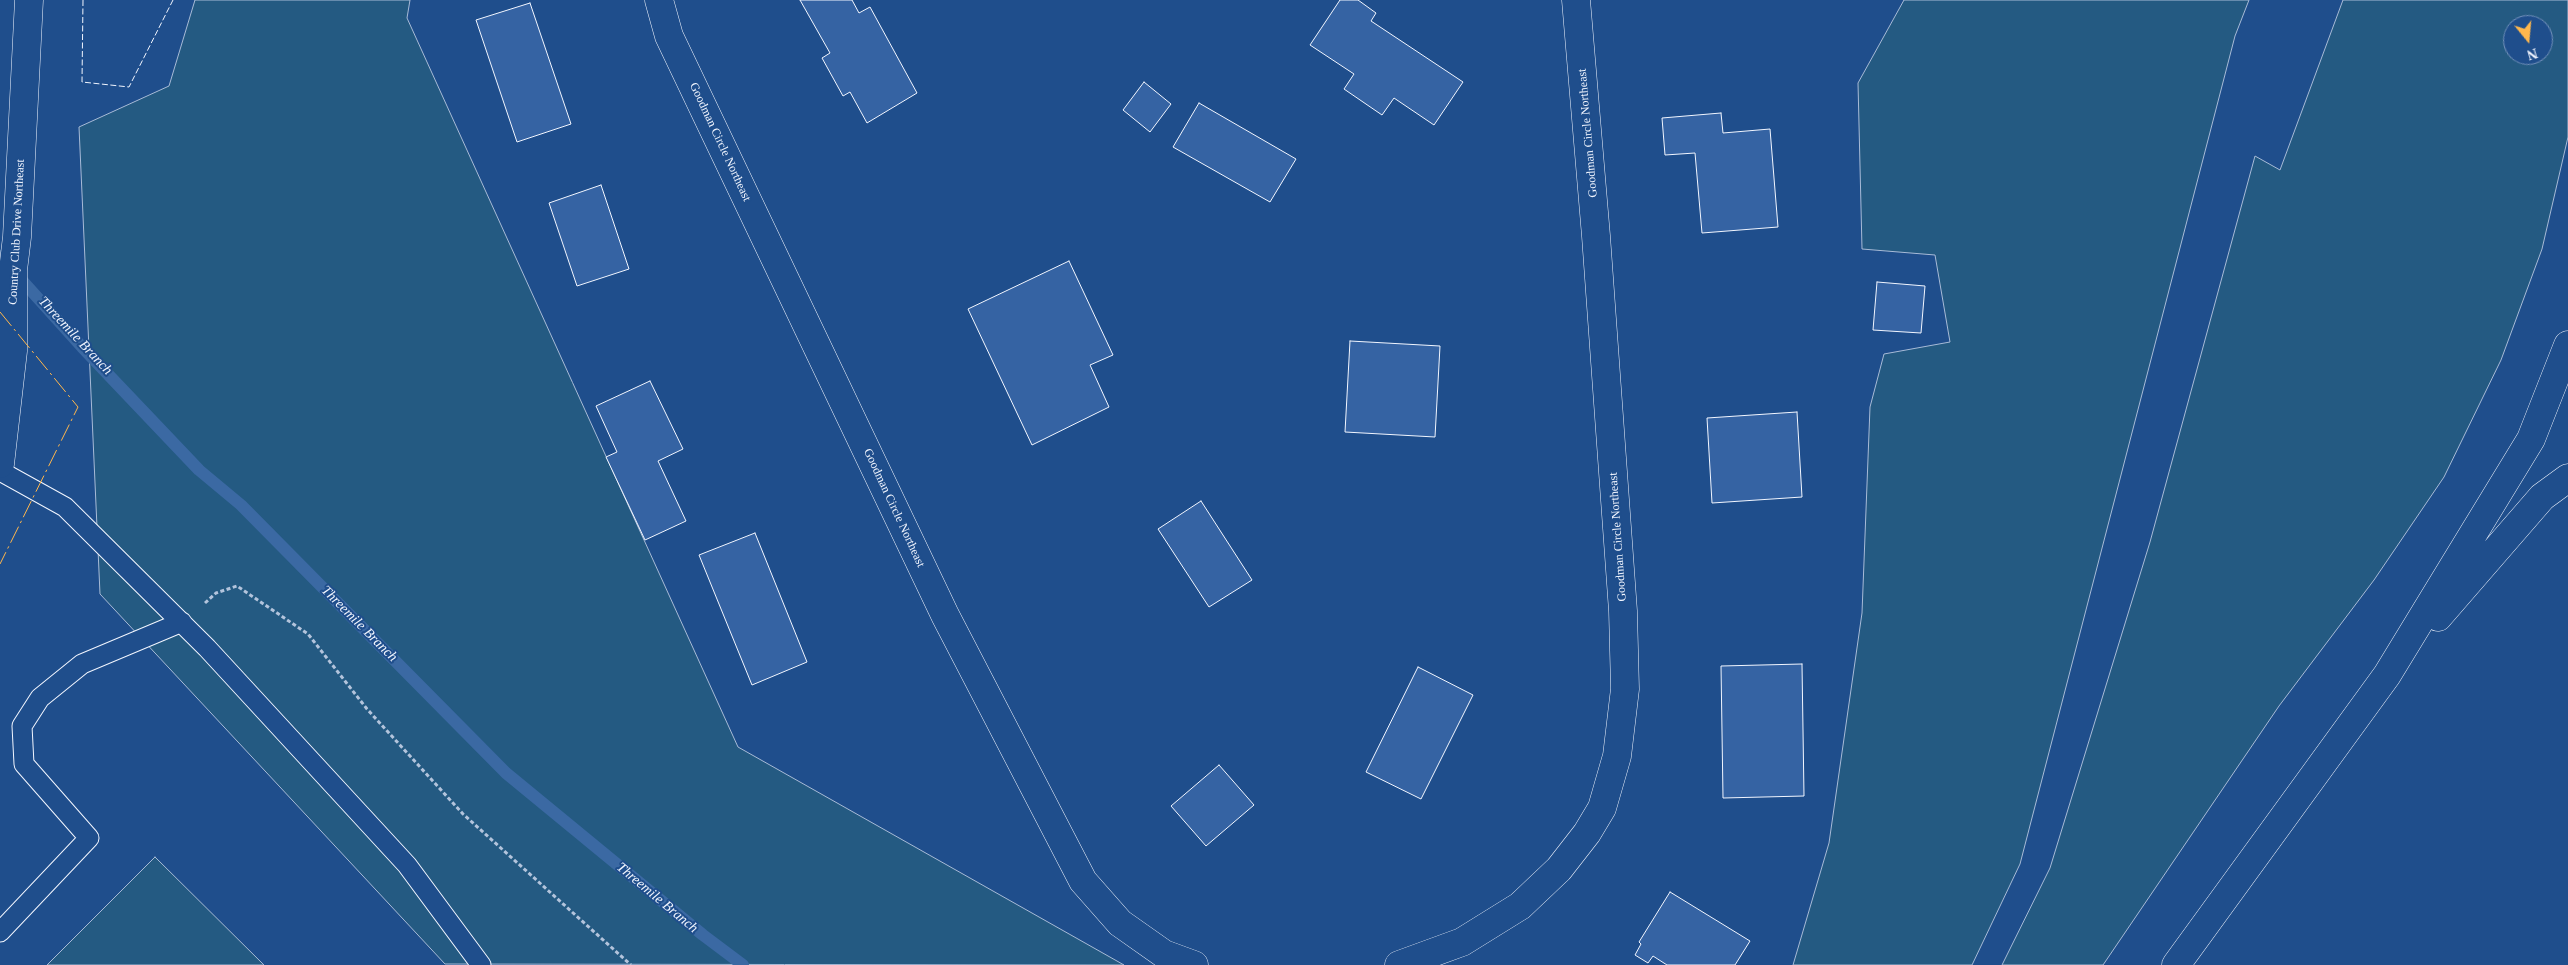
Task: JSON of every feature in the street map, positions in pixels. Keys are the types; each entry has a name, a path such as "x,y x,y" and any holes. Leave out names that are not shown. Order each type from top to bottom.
{"main road":[{"name":"Country Club Drive Northeast","path":"0,464 12,352 13,270 17,237 29,0"},
{"name":"Goodman Circle Northeast","path":"659,0 669,36 945,615 1083,881 1120,923 1164,954 1194,965"},
{"name":"Goodman Circle Northeast","path":"1399,965 1462,942 1520,906 1559,870 1587,833 1602,808 1617,756 1625,689 1623,610 1596,236 1576,0"},
{"path":"2387,676 2531,438 2568,345"},
{"path":"2176,965 2387,676 2524,516 2542,497 2568,478"}],"lane":[{"path":"0,471 65,507 182,622 407,865 481,965"},
{"path":"0,932 89,838 24,764 22,726 40,698 82,664 182,622"}],"path":[{"path":"182,622 216,593 237,586 308,634 367,709 462,814 631,965"}],"shaded area":[{"path":"195,0 410,0 407,18 738,747 1124,965 445,964 100,594 79,127 169,86"},
{"path":"1904,0 2249,0 2235,36 2020,864 1972,965 1793,965 1829,843 1862,613 1870,407 1884,354 1950,342 1935,255 1862,249 1858,83"},
{"path":"2343,0 2568,0 2568,137 2542,249 2501,360 2444,477 2374,580 2279,706 2103,965 2002,965 2050,868 2150,542 2255,156 2280,170"},
{"path":"155,857 264,965 47,965"}],"building":[{"path":"800,0 852,0 859,13 870,7 917,93 867,123 850,92 843,96 822,58 830,53"},
{"path":"1340,0 1358,0 1376,13 1371,21 1463,82 1434,125 1394,98 1382,115 1344,89 1354,74 1310,45"},
{"path":"530,3 571,124 517,142 476,20"},
{"path":"1144,82 1171,104 1150,132 1123,110"},
{"path":"1199,103 1296,159 1270,202 1173,147"},
{"path":"1721,113 1723,133 1770,129 1778,227 1702,233 1695,153 1665,155 1662,118"},
{"path":"601,185 629,269 577,286 549,203"},
{"path":"1069,261 1113,355 1090,365 1109,407 1032,445 968,309"},
{"path":"1877,282 1925,286 1921,333 1873,330"},
{"path":"1350,341 1440,346 1435,437 1345,432"},
{"path":"650,381 683,449 658,461 686,521 645,540 606,457 617,452 596,406"},
{"path":"1797,412 1802,497 1712,503 1707,418"},
{"path":"1201,501 1252,580 1209,607 1158,529"},
{"path":"755,533 807,662 752,685 699,555"},
{"path":"1802,664 1804,796 1723,798 1721,666"},
{"path":"1418,667 1473,695 1421,799 1366,772"},
{"path":"1219,765 1254,805 1206,846 1171,806"},
{"path":"1670,892 1750,941 1735,965 1667,965 1653,956 1648,963 1635,955 1641,944 1639,942"}],"waterway":[{"name":"Threemile Branch","path":"0,256 82,347 199,470 241,505 506,773 703,935 743,965"}],"fence":[{"path":"83,0 82,82 129,87 173,0"}],"power":[{"path":"0,312 78,407 0,564"}]}
